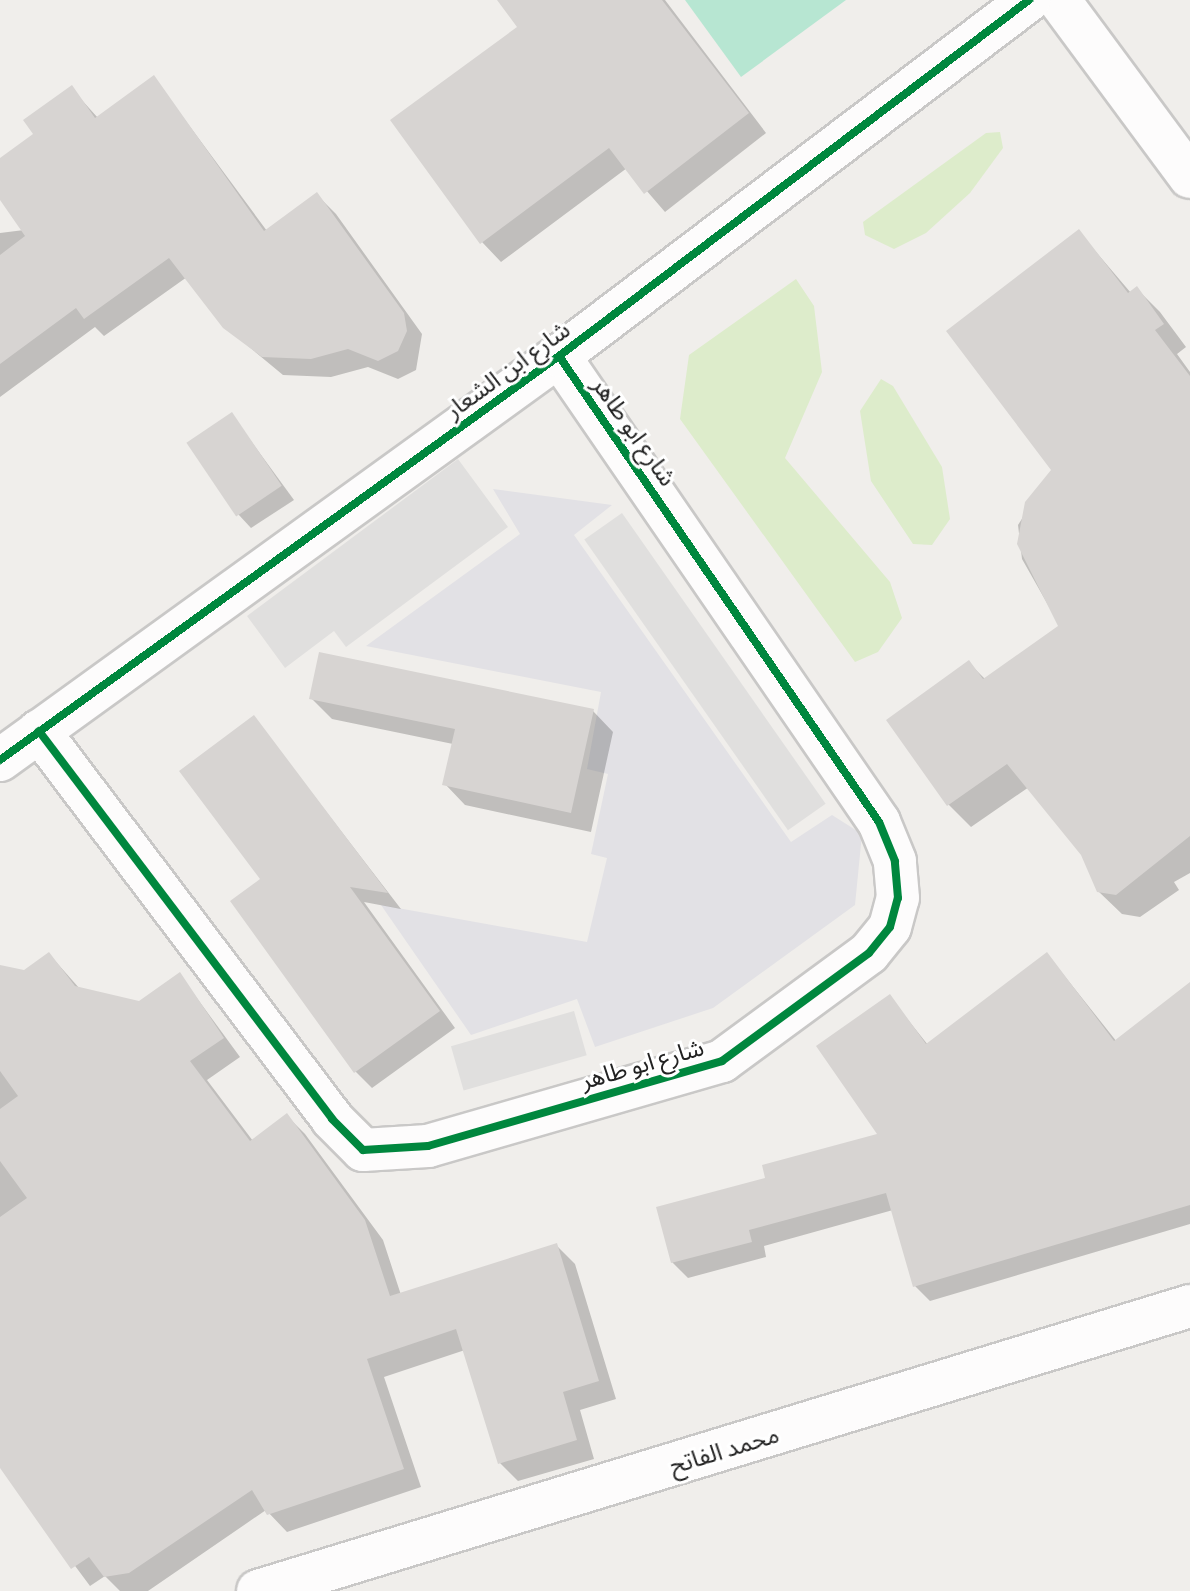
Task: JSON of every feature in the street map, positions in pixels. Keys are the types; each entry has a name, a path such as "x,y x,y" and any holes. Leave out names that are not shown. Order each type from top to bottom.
{"street":[{"name":"شارع ابن الشعار","path":"0,760 559,356 1029,0"},
{"path":"1059,0 1190,177"},
{"name":"شارع ابو طاهر","path":"39,731 332,1119 363,1150 428,1146 722,1061 869,953 890,927 898,898 895,861 871,810 559,356"},
{"name":"محمد الفاتح","path":"258,1591 1190,1306"}],"green space":[{"path":"685,0 846,0 741,77"},
{"path":"1000,132 1003,148 970,193 926,233 894,249 865,235 863,222 986,133"},
{"path":"796,279 814,306 822,372 785,458 890,582 902,618 878,652 855,662 680,419 689,355"},
{"path":"881,379 893,386 942,467 950,519 932,545 913,544 871,481 860,411"}],"shaded area":[{"path":"458,459 508,527 346,647 334,631 285,668 247,616"},
{"path":"493,489 612,505 574,535 791,842 832,815 862,834 855,905 713,1008 595,1047 577,999 471,1035 381,905 587,942 607,858 591,854 608,774 587,769 601,692 366,646 520,534"},
{"path":"622,513 826,804 788,830 584,539"},
{"path":"574,1011 587,1055 464,1090 451,1046"}],"building":[{"path":"497,0 662,0 749,113 644,194 609,148 480,244 390,120 517,27"},
{"path":"154,75 264,231 317,192 404,313 407,331 398,351 378,361 348,349 311,359 262,357 223,328 169,258 84,319 76,308 0,364 0,255 25,236 0,200 0,158 33,134 23,120 72,85 95,118"},
{"path":"1079,229 1128,293 1137,286 1164,324 1155,330 1190,376 1190,836 1116,895 1097,892 1081,855 1007,764 947,806 886,720 969,660 983,679 1058,626 1017,544 1025,502 1051,470 946,331"},
{"path":"232,412 282,486 236,517 186,443"},
{"path":"319,652 594,709 571,813 442,785 455,729 309,699"},
{"path":"254,715 388,893 350,887 440,1011 354,1073 230,901 260,879 179,771"},
{"path":"49,952 75,986 139,1001 180,972 224,1038 190,1061 250,1141 287,1113 365,1220 390,1296 557,1243 599,1381 563,1392 577,1440 498,1464 456,1329 367,1359 404,1469 267,1515 252,1490 129,1573 104,1577 89,1557 71,1569 0,1468 0,1217 27,1198 0,1161 0,1109 18,1096 0,1071 0,965 24,970"},
{"path":"1047,952 1114,1041 1190,982 1190,1205 913,1287 886,1193 749,1230 752,1242 671,1263 656,1207 765,1178 762,1165 877,1134 816,1046 890,994 926,1044"}],"cycle path":[{"path":"0,760 559,356 1029,0"},
{"path":"39,731 332,1119 363,1150 428,1146 722,1061 869,953 890,927 898,898 895,861 879,822 559,356"}]}
